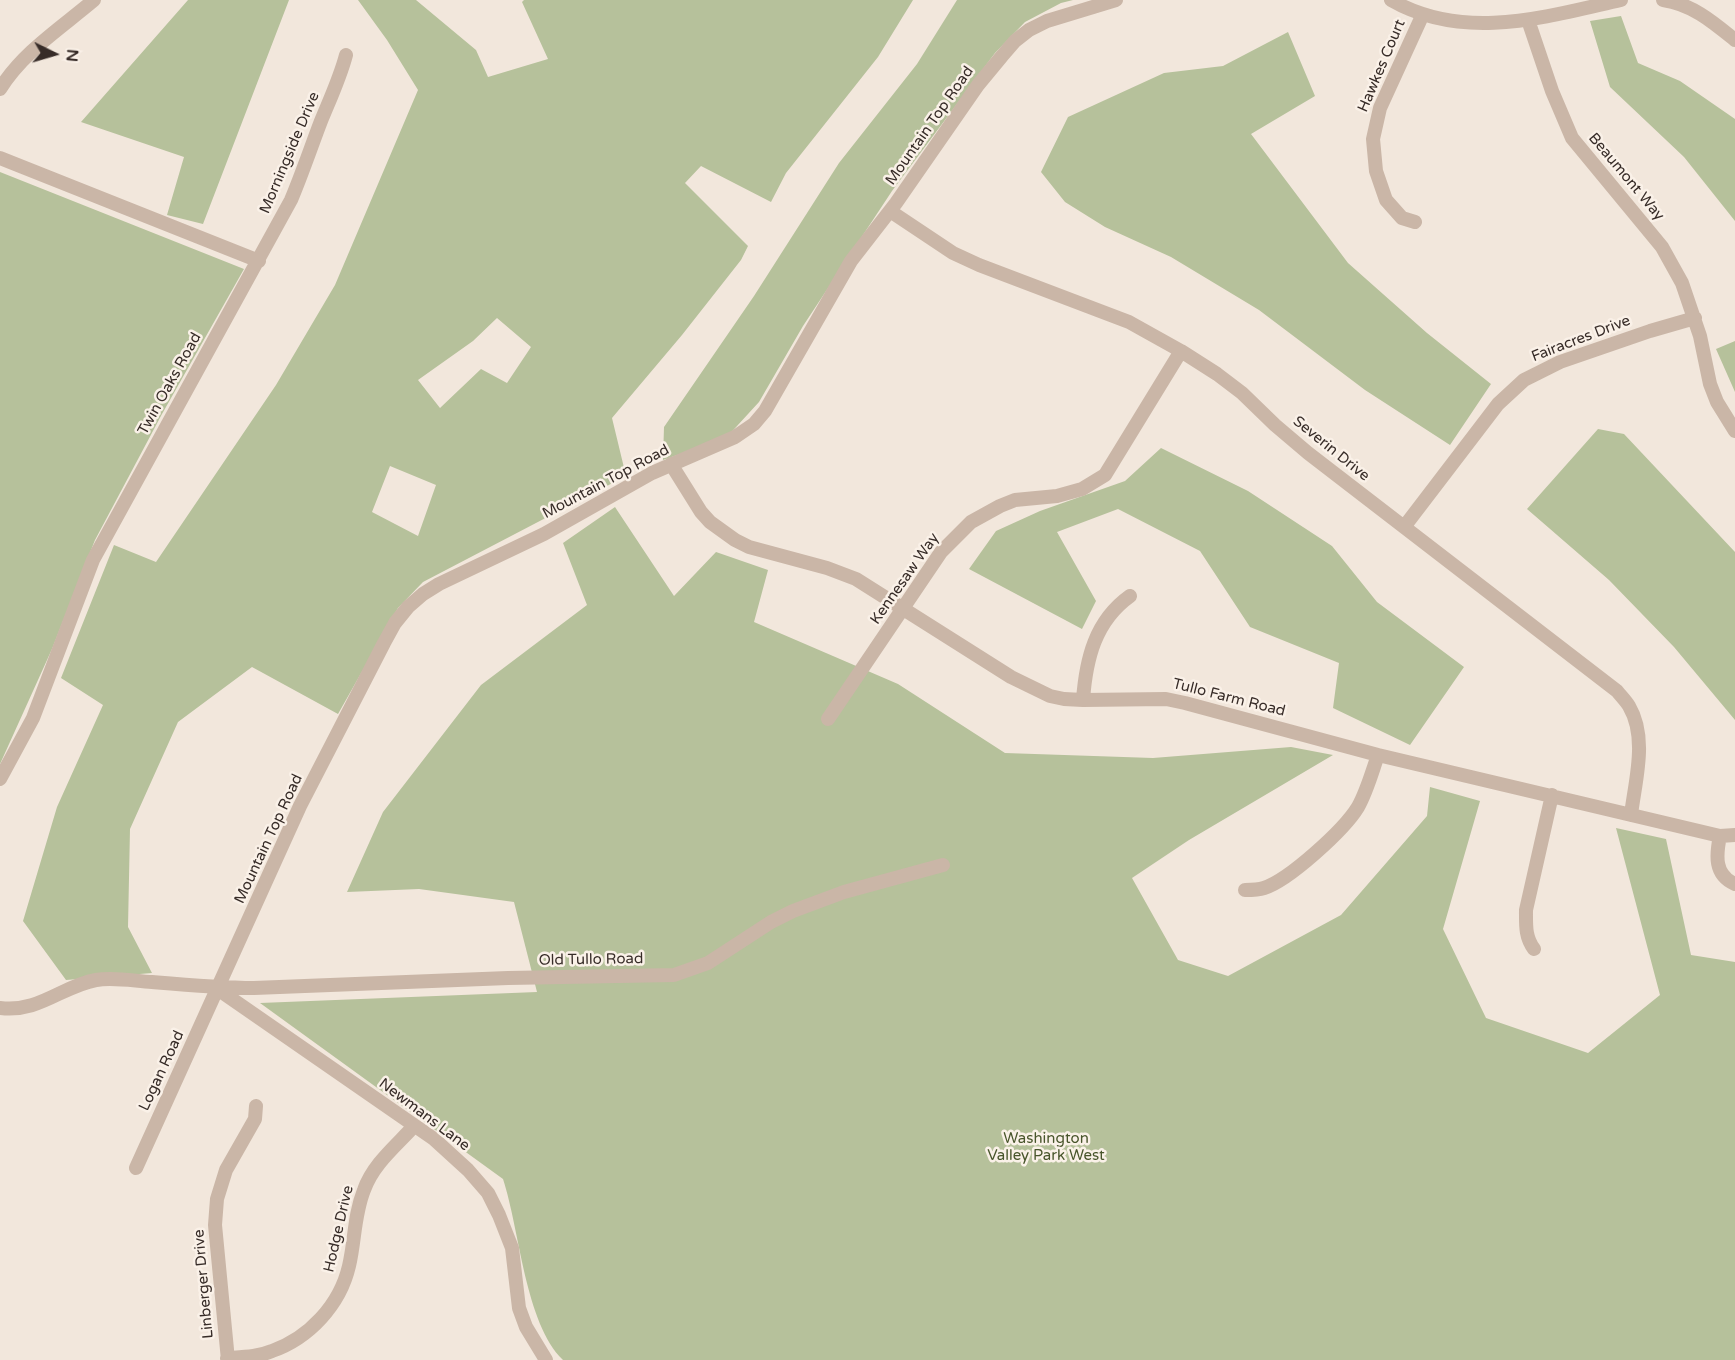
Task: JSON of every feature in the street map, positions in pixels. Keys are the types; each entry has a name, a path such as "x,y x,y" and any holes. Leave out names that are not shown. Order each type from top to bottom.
{"street":[{"path":"0,89 24,57 94,0"},
{"name":"Mountain Top Road","path":"216,988 235,953 300,807 395,623 408,607 439,584 544,534 652,473 735,437 754,424 765,411 851,261 978,85 1015,41 1029,30 1047,21 1116,0"},
{"path":"1391,0 1423,14 1473,24 1528,20 1621,0"},
{"path":"1663,0 1692,9 1708,18 1735,40"},
{"name":"Hawkes Court","path":"1415,222 1402,218 1386,200 1376,171 1373,139 1380,108 1423,14"},
{"name":"Beaumont Way","path":"1528,20 1552,91 1572,138 1662,247 1682,283 1695,318 1710,384 1717,402 1735,430"},
{"name":"Morningside Drive","path":"259,261 306,166 321,121 339,80 346,55"},
{"path":"0,158 259,261"},
{"name":"Severin Drive","path":"890,210 953,253 1129,322 1217,374 1242,393 1308,453 1617,691 1629,706 1638,729 1639,745 1631,815"},
{"name":"Twin Oaks Road","path":"0,779 16,752 42,697 93,560 259,261"},
{"name":"Fairacres Drive","path":"1404,527 1498,404 1524,380 1560,362 1695,318"},
{"name":"Kennesaw Way","path":"828,719 941,552 971,522 1000,506 1014,500 1057,496 1082,489 1105,475 1180,351"},
{"name":"Tullo Farm Road","path":"671,464 701,512 710,522 735,540 762,552 827,568 856,579 1035,690 1064,699 1166,699 1378,755 1720,836 1735,836"},
{"path":"1083,700 1086,665 1097,636 1110,615 1130,597"},
{"path":"1245,890 1265,888 1334,837 1357,807 1378,755"},
{"path":"1534,949 1528,941 1526,910 1552,795"},
{"path":"1720,836 1716,853 1719,870 1723,876 1735,884"},
{"name":"Old Tullo Road","path":"0,1008 25,1008 96,980 110,979 216,988 265,988 508,978 674,975 708,963 771,922 794,911 844,892 943,865"},
{"name":"Newmans Lane","path":"216,988 455,1156 488,1194 500,1215 512,1248 519,1308 526,1327 546,1360"},
{"name":"Logan Road","path":"136,1168 216,988"},
{"name":"Linberger Drive","path":"228,1359 215,1225 217,1199 226,1170 255,1119 256,1106"},
{"name":"Hodge Drive","path":"228,1359 257,1356 288,1345 302,1336 332,1306 349,1267 355,1222 363,1191 377,1166 414,1126"}],"green space":[{"path":"188,0 289,0 203,224 167,215 184,157 81,122"},
{"path":"358,0 416,0 476,50 488,77 548,59 522,2 524,0 913,0 878,57 786,173 771,202 701,166 685,183 748,246 741,260 682,335 612,418 626,476 423,582 398,608 338,714 252,667 178,722 130,829 128,927 152,973 66,980 23,921 57,807 103,705 61,678 114,545 156,562 276,385 335,285 418,90 387,40","holes":["497,318 531,347 507,383 481,369 440,408 418,380 473,341","390,466 436,485 418,536 372,512"]},
{"path":"957,0 1073,0 1061,3 1025,22 995,53 892,191 803,326 759,402 726,438 663,460 664,427 754,296 839,163 917,64"},
{"path":"1621,16 1638,63 1680,81 1735,119 1735,221 1684,157 1610,87 1590,21"},
{"path":"1288,32 1315,96 1251,134 1348,263 1427,333 1491,384 1450,445 1365,390 1259,310 1171,257 1105,227 1065,202 1041,172 1068,117 1164,73 1223,66"},
{"path":"0,172 244,269 162,414 95,540 52,649 0,764"},
{"path":"1735,341 1735,392 1716,349"},
{"path":"1598,429 1624,434 1735,552 1735,720 1674,647 1609,580 1527,509"},
{"path":"1161,448 1248,491 1332,546 1377,602 1464,667 1410,745 1333,708 1339,663 1250,627 1200,551 1118,509 1057,532 1096,601 1082,629 969,569 996,531 1040,511 1125,481"},
{"name":"Washington Valley Park West","path":"615,507 674,596 716,552 768,570 754,622 898,684 1005,753 1153,758 1291,747 1333,755 1189,840 1132,878 1178,960 1228,976 1341,915 1427,816 1430,787 1480,801 1443,929 1486,1018 1588,1053 1660,995 1616,828 1666,839 1691,955 1735,962 1735,1360 563,1360 550,1344 532,1300 503,1179 260,1003 537,992 514,902 419,889 347,892 383,812 481,685 587,605 563,543"}]}
